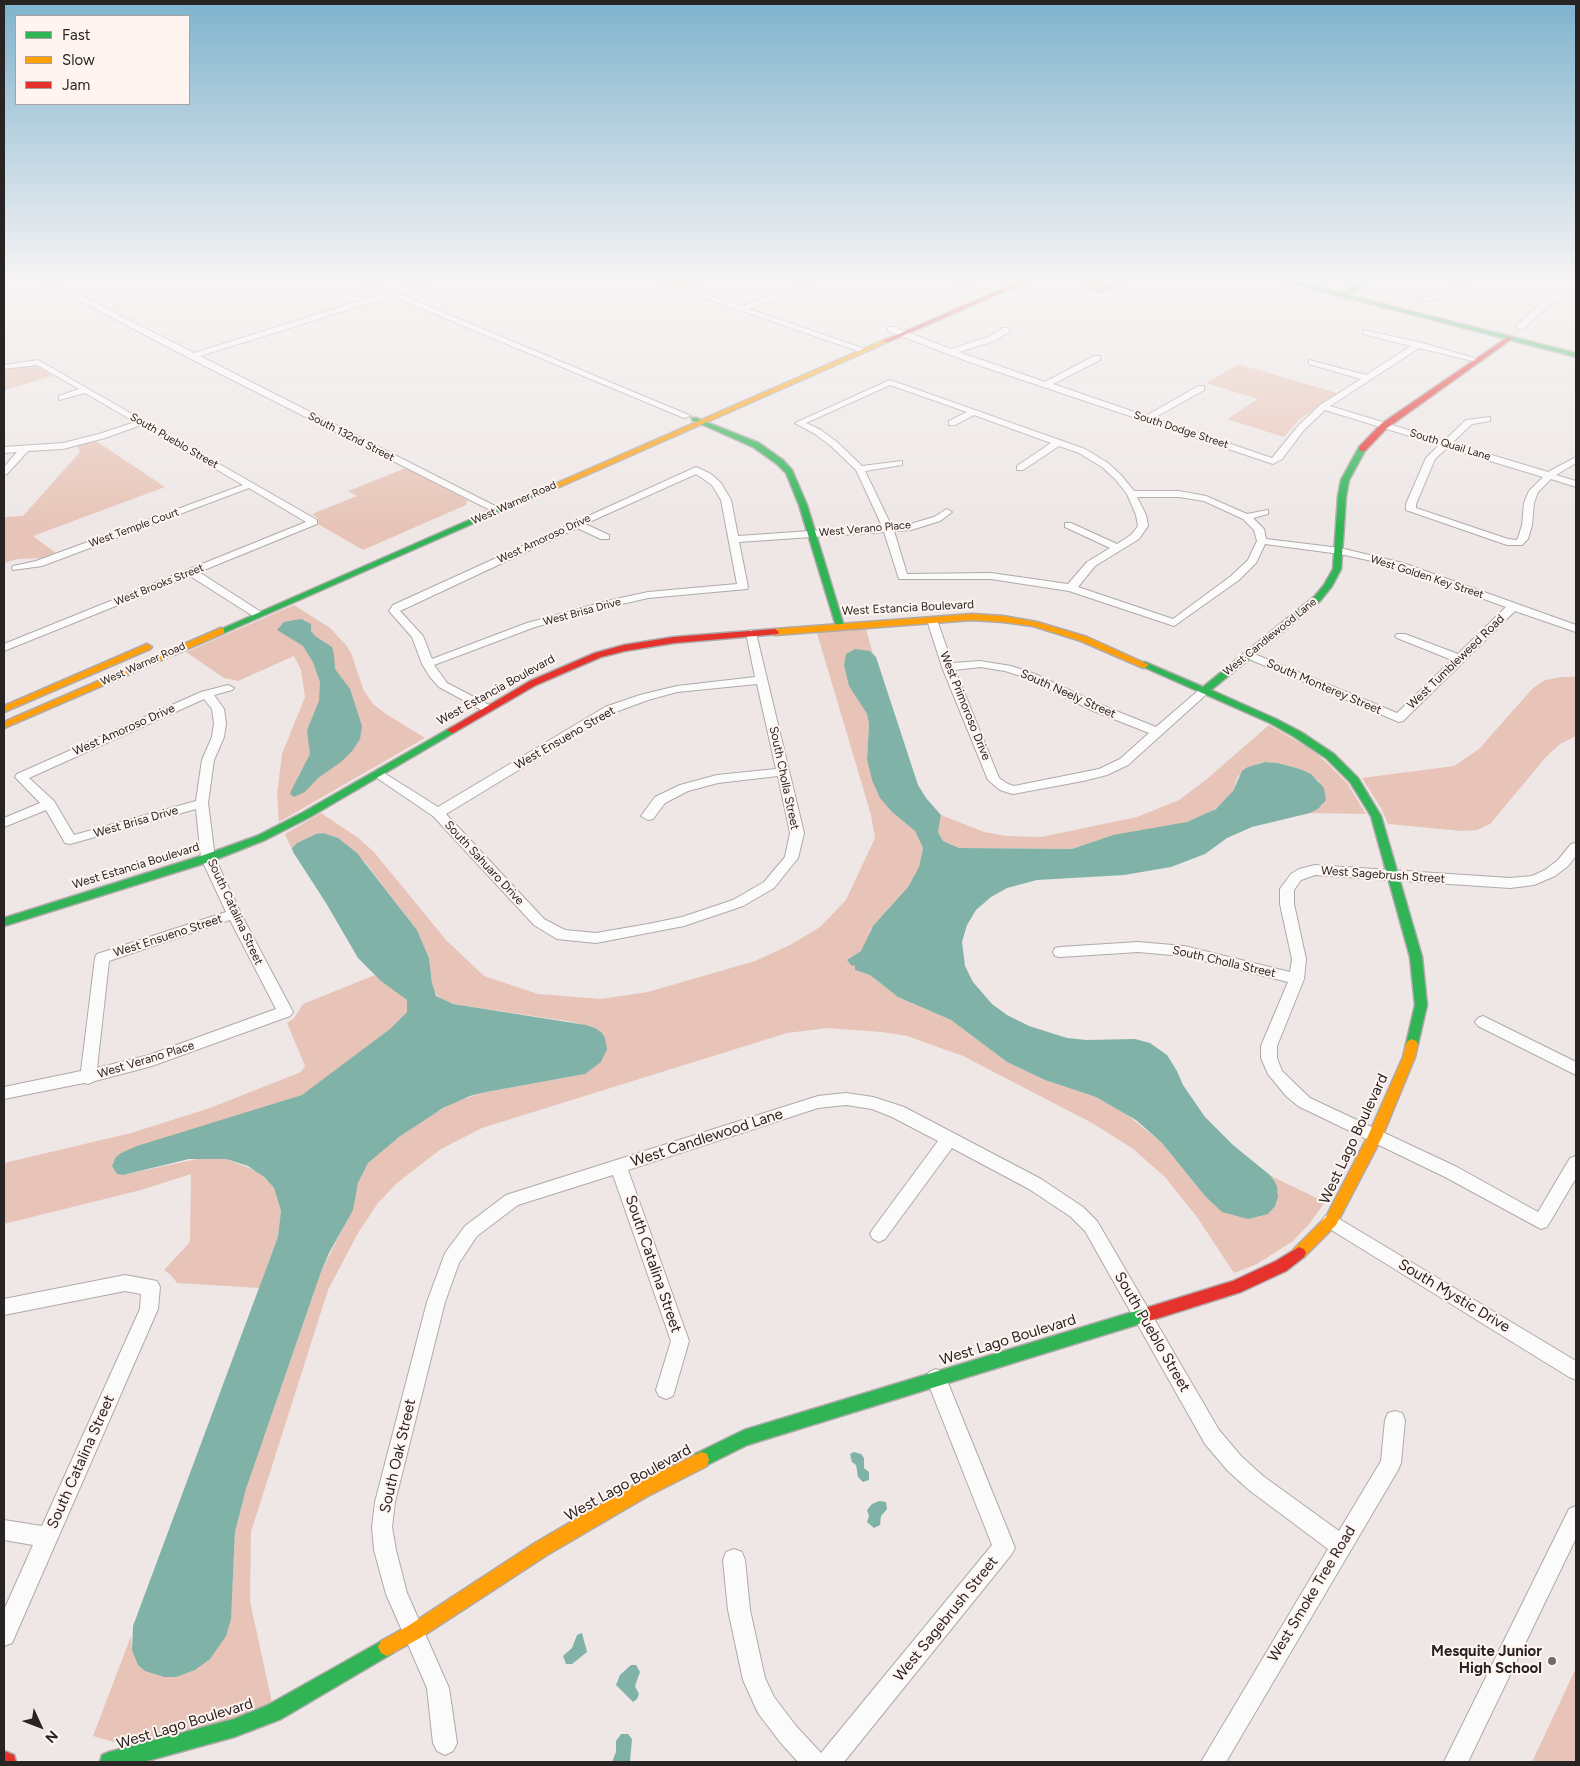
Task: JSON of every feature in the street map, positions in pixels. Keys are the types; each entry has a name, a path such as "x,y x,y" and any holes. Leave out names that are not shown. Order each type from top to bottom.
{"street":[{"name":"South Pueblo Street","path":"4,367 28,363"},
{"name":"South Pueblo Street","path":"40,363 314,522"},
{"name":"South 132nd Street","path":"206,363 477,506 496,510"},
{"path":"559,363 756,445 780,462 794,481 840,626"},
{"path":"624,443 809,363"},
{"name":"West Warner Road","path":"4,725 833,363"},
{"name":"South Dodge Street","path":"984,363 1273,461 1279,457 1301,428 1324,407"},
{"path":"1044,385 1086,363"},
{"path":"1317,363 1368,378"},
{"path":"1324,407 1390,363"},
{"name":"West Candlewood Lane","path":"1004,787 1013,790 1027,789 1103,772 1124,762 1204,691 1318,599 1334,578 1337,569 1340,552 1342,496 1345,480 1359,453 1368,441 1384,426 1472,363"},
{"path":"1071,588 1091,564 1135,537 1143,526 1141,515 1131,494 1118,477 1105,465 1082,452 1058,442 890,382 799,423 818,432 834,444 860,469 888,530 903,578 991,576 1071,588 1174,623 1235,578 1252,561 1262,541 1259,529 1246,517 1206,499 1179,494 1131,494"},
{"path":"1146,419 1202,388"},
{"path":"62,398 86,390"},
{"name":"South Quail Lane","path":"1324,407 1576,484"},
{"path":"952,423 974,412"},
{"path":"1487,419 1469,422 1431,458 1410,504 1411,510 1507,542 1518,543 1523,539 1527,525 1529,503 1537,487 1560,468 1576,460"},
{"path":"4,450 63,446 90,440 142,422"},
{"path":"1020,468 1058,442"},
{"path":"4,472 24,450"},
{"path":"860,469 899,463"},
{"name":"West Amoroso Drive","path":"428,664 417,636 394,611 397,607 696,470 708,476 723,492 734,539"},
{"name":"West Temple Court","path":"17,568 38,564 250,485"},
{"name":"West Warner Road","path":"477,506 499,496"},
{"name":"West Verano Place","path":"734,539 888,530 911,527 937,519 947,512"},
{"path":"1246,517 1265,512"},
{"name":"West Brooks Street","path":"4,648 314,522"},
{"path":"576,524 605,537"},
{"path":"1068,524 1117,548"},
{"name":"West Brisa Drive","path":"428,664 531,625 607,604 648,596 743,587 734,539"},
{"name":"West Golden Key Street","path":"1262,541 1340,552 1399,566 1576,629"},
{"path":"191,572 257,614"},
{"name":"West Tumbleweed Road","path":"1399,718 1514,606"},
{"name":"West Estancia Boulevard","path":"4,922 208,858 261,838 291,823 487,709 553,673 576,663 624,648 674,640 840,626 972,618 1003,619 1053,629 1084,639 1204,691"},
{"name":"West Primoroso Drive","path":"932,620 948,667 994,780 1004,787"},
{"name":"South Cholla Street","path":"596,938 684,921 738,903 769,885 791,858 797,833 761,680 752,633"},
{"path":"1401,636 1460,659"},
{"name":"West Warner Road","path":"4,709 155,644"},
{"name":"South Monterey Street","path":"1248,656 1399,718"},
{"path":"428,664 443,685 487,709"},
{"name":"South Neely Street","path":"948,667 980,664 1008,668 1031,676 1157,732"},
{"name":"West Ensueno Street","path":"438,812 609,710 676,688 761,680"},
{"name":"West Amoroso Drive","path":"49,804 22,776 205,694 228,688"},
{"name":"West Lago Boulevard","path":"108,1762 234,1728 274,1712 414,1632 557,1539 640,1491 744,1438 1236,1287 1266,1274 1302,1251 1331,1221 1375,1137 1408,1057 1421,1005 1416,957 1376,816 1354,780 1342,767 1315,745 1297,734 1204,691"},
{"name":"South Catalina Street","path":"205,694 213,700 218,709 220,723 218,737 208,760 202,803 208,858 234,914 285,1012"},
{"path":"648,816 660,800 684,788 717,779 782,772"},
{"name":"South Sahuaro Drive","path":"377,774 438,812 540,922 562,935 596,938"},
{"name":"West Brisa Drive","path":"49,804 70,840 202,803"},
{"path":"4,823 49,804"},
{"name":"West Sagebrush Street","path":"1375,1137 1304,1102 1276,1074 1269,1058 1269,1046 1297,979 1299,959 1287,904 1287,888 1296,877 1304,872 1315,870 1502,883 1534,880 1550,873 1563,864 1576,847"},
{"name":"West Ensueno Street","path":"88,1078 102,958 234,914"},
{"name":"South Cholla Street","path":"1060,952 1138,947 1184,951 1297,979"},
{"name":"West Verano Place","path":"4,1093 88,1078 152,1060 285,1012"},
{"path":"1483,1022 1576,1069"},
{"name":"West Candlewood Lane","path":"471,1231 512,1200 818,1102 846,1100 873,1103 898,1112 950,1138"},
{"path":"1375,1137 1451,1172 1541,1222 1576,1163"},
{"path":"879,1234 950,1138"},
{"name":"South Pueblo Street","path":"950,1138 1035,1184 1077,1212 1091,1226 1212,1437 1234,1464 1256,1483 1341,1545"},
{"name":"South Catalina Street","path":"619,1167 680,1340 666,1390"},
{"name":"South Mystic Drive","path":"1331,1221 1576,1371"},
{"name":"South Oak Street","path":"445,1743 438,1688 397,1594 384,1550 382,1527 385,1502 436,1302 451,1259 471,1231"},
{"path":"4,1307 125,1283 151,1287"},
{"name":"South Catalina Street","path":"4,1635 149,1309 151,1287"},
{"name":"West Sagebrush Street","path":"829,1762 1004,1548 936,1378"},
{"name":"West Smoke Tree Road","path":"1213,1762 1391,1463 1394,1420"},
{"path":"1456,1762 1576,1516"},
{"path":"4,1530 47,1537"},
{"path":"734,1560 739,1610 754,1680 766,1705 788,1734 814,1762"}],"shaded area":[{"path":"1239,364 1337,393 1300,419 1284,437 1227,419 1258,399 1206,383"},
{"path":"37,366 53,376 4,390 4,370"},
{"path":"96,441 165,487 33,536 57,554 45,558 18,559 4,563 4,517 23,516 80,452 77,445"},
{"path":"406,468 465,499 467,501 466,505 363,550 318,524 318,518 312,514 357,496 348,491"},
{"path":"294,605 330,628 346,645 351,653 364,691 373,704 425,738 279,822 277,794 282,754 305,697 301,670 294,656 238,681 224,678 186,652"},
{"path":"301,619 311,624 311,631 315,636 332,647 335,669 350,689 362,726 360,739 353,750 341,762 318,778 305,792 294,797 290,794 310,754 307,730 319,701 320,682 313,662 303,646 277,630 284,622"},
{"path":"866,629 873,654 870,651 849,686 867,714 869,724 867,759 892,812 915,831 923,848 919,867 908,887 870,930 867,942 861,951 848,960 855,965 855,970 870,975 898,997 951,1020 1007,1062 1045,1080 1096,1097 1125,1113 1162,1143 1205,1196 1278,1192 1271,1176 1325,1202 1310,1223 1293,1241 1257,1264 1234,1273 1197,1217 1165,1177 1132,1148 1092,1123 963,1056 907,1036 882,1032 828,1028 787,1033 482,1128 441,1149 397,1183 378,1203 358,1233 328,1290 251,1532 250,1601 274,1712 150,1752 93,1736 131,1636 132,1650 153,1673 164,1677 176,1677 232,1597 235,1532 246,1489 321,1272 341,1232 358,1183 368,1163 380,1151 426,1118 457,1101 486,1092 585,1074 595,1028 573,1022 453,1004 442,1000 433,991 429,958 417,930 364,861 323,833 316,834 297,843 292,848 293,852 285,834 321,813 357,837 374,852 446,940 484,976 538,994 601,999 648,992 755,961 790,945 820,927 846,900 875,838 871,815 817,633"},
{"path":"855,649 870,651 876,657 918,785 926,798 941,815 938,832 943,841 959,848 1072,849 1113,835 1187,822 1216,809 1233,791 1242,771 1248,767 1265,762 1278,763 1300,769 1311,774 1324,788 1326,800 1318,809 1310,813 1252,827 1227,838 1205,854 1171,867 1124,875 1037,880 1007,888 991,897 976,910 967,925 962,942 965,966 973,982 992,1004 1007,1015 1029,1026 1067,1038 1086,1040 1135,1039 1150,1043 1167,1055 1183,1085 1205,1117 1233,1145 1271,1176 1277,1186 1278,1197 1275,1206 1268,1214 1248,1219 1222,1212 1205,1196 1162,1143 1136,1120 1096,1097 1045,1080 1007,1062 951,1020 898,997 870,975 855,970 855,965 852,966 847,960 861,951 873,926 908,887 919,867 923,848 915,831 892,812 880,798 872,780 867,759 869,724 867,714 849,686 844,665 846,654"},
{"path":"1576,677 1576,736 1560,744 1546,757 1490,824 1477,830 1462,831 1388,824 1381,808 1362,778 1454,766 1479,749 1533,688 1545,680"},
{"path":"1269,725 1312,750 1327,763 1347,783 1366,814 1310,813 1323,805 1319,781 1300,769 1278,763 1265,762 1257,764 1238,776 1233,791 1223,804 1198,819 1114,835 1072,849 959,848 943,841 938,832 941,815 984,832 1007,836 1041,837 1137,817 1179,800 1207,779"},
{"path":"323,833 338,838 357,853 417,930 429,958 432,983 436,996 453,1004 586,1025 602,1033 607,1049 601,1062 585,1074 486,1092 470,1096 443,1108 399,1137 368,1163 358,1183 353,1210 329,1253 321,1272 246,1489 235,1532 231,1619 226,1636 210,1659 195,1670 176,1677 164,1677 145,1671 138,1665 132,1650 133,1626 272,1253 278,1236 281,1211 274,1188 264,1177 248,1166 226,1159 189,1159 123,1175 117,1174 112,1166 115,1158 121,1153 137,1146 302,1095 390,1029 407,1012 407,1000 381,981 358,958 293,852 292,848 297,843 316,834"},
{"path":"375,975 407,1000 407,1012 390,1029 314,1088 302,1095 115,1158 113,1162 112,1166 117,1174 123,1175 201,1158 226,1159 257,1171 274,1188 281,1211 278,1236 259,1288 177,1283 164,1270 190,1242 191,1174 141,1190 4,1224 4,1163 131,1133 210,1108 301,1072 305,1066 287,1023 294,1018 303,1004"},
{"path":"854,1452 861,1454 864,1458 864,1468 869,1472 869,1480 863,1482 858,1477 856,1465 852,1462 850,1454"},
{"path":"879,1501 886,1502 887,1509 881,1516 880,1525 874,1528 867,1522 869,1516 867,1510 872,1504"},
{"path":"582,1633 587,1652 572,1664 566,1664 563,1656 572,1648 577,1635"},
{"path":"631,1665 636,1665 640,1672 635,1686 639,1694 633,1702 616,1685 620,1675"},
{"path":"1576,1668 1576,1762 1532,1762"},
{"path":"621,1734 628,1734 632,1739 630,1761 612,1762 616,1752 616,1741"}],"traffic: fast":[{"path":"694,419 756,445 780,462 789,472 803,505 840,626"},
{"path":"1204,691 1317,599 1328,586 1337,569 1342,496 1345,480 1362,449"},
{"path":"221,631 536,494"},
{"path":"1144,665 1273,721 1297,734 1330,756 1354,780 1376,816 1416,957 1421,1005 1412,1044"},
{"path":"4,922 208,858 261,838 306,815 452,730"},
{"path":"701,1460 744,1438 1149,1314"},
{"path":"109,1762 234,1728 274,1712 387,1647"}],"traffic: slow":[{"path":"536,494 835,363"},
{"path":"775,632 972,617 1003,619 1034,624 1084,639 1144,665"},
{"path":"4,725 221,631"},
{"path":"4,709 147,647"},
{"path":"1299,1253 1331,1221 1375,1137 1409,1057 1412,1044"},
{"path":"387,1647 414,1632 541,1549 640,1491 701,1460"}],"traffic: jam":[{"path":"1362,449 1384,426 1474,363"},
{"path":"452,730 533,683 598,655 624,648 674,640 775,632"},
{"path":"1149,1314 1236,1287 1281,1266 1299,1253"}],"place":[{"name":"Mesquite Junior High School","path":"1552,1661"}]}
